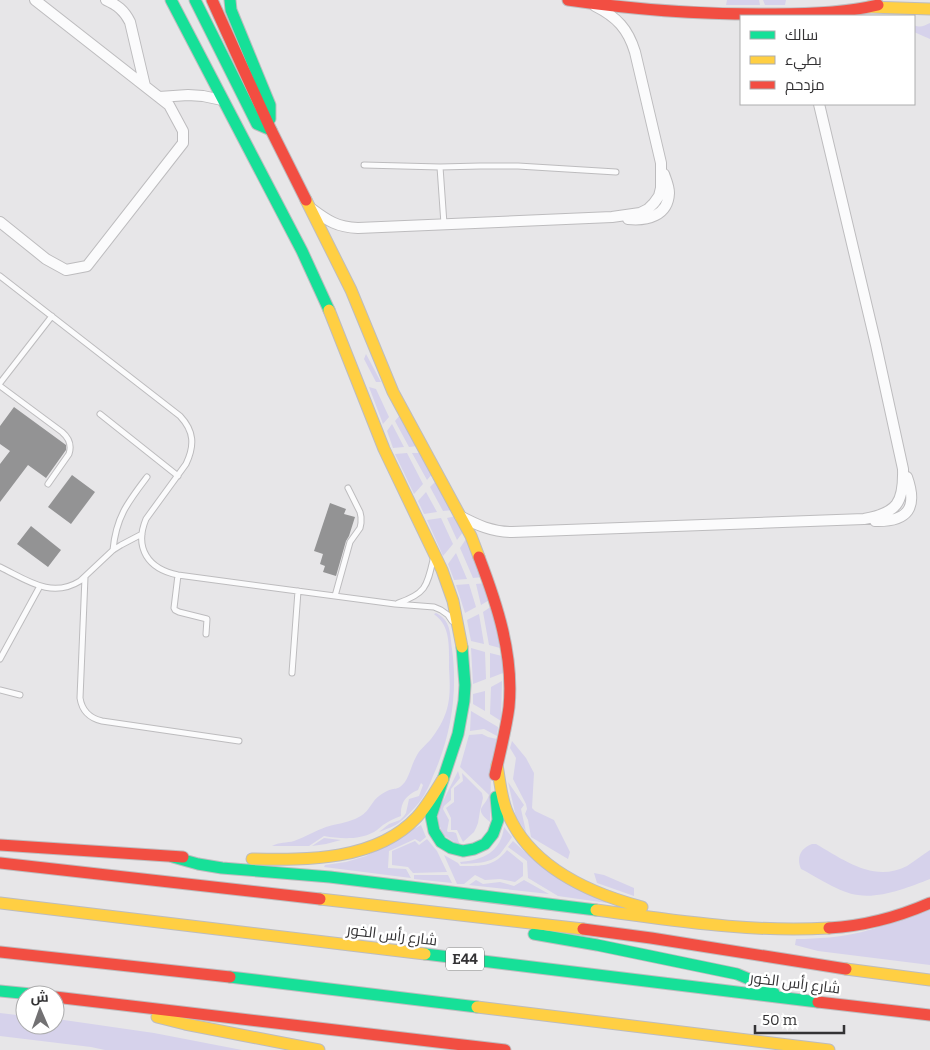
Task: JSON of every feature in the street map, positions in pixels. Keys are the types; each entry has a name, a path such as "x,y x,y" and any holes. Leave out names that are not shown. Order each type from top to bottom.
{"main road":[{"path":"195,0 257,124 271,130"},
{"path":"171,3 302,251 335,324 384,449 448,585 460,634 465,685 464,701 458,734 431,816 432,828 442,844 454,850 475,850 487,843 492,837 498,822 495,788 496,765 509,706 506,650 498,610 471,536 393,392 351,290 271,130 212,0"},
{"path":"230,0 231,10 270,105 271,130"},
{"path":"568,0 642,9 778,15 869,8 930,9"},
{"path":"869,8 897,0"},
{"path":"496,765 508,813 513,824 536,855 562,873 604,895 629,904 746,927"},
{"path":"0,845 173,857 289,860 324,857 355,851 397,834 417,818 443,779"},
{"path":"173,857 217,867 330,877 683,922 777,929 848,927 907,913 930,904"},
{"path":"0,863 619,933 820,966 930,980"},
{"name":"شارع رأس الخور","path":"0,903 930,1015"},
{"path":"385,907 434,920 581,942 737,974 762,984 778,996"},
{"path":"0,953 170,970 829,1050"},
{"path":"0,990 15,992"},
{"path":"65,998 505,1050"},
{"path":"124,1004 167,1020 319,1050"}],"street":[{"path":"0,222 46,259 66,270 88,266 183,143 183,131 169,105 35,0"},
{"path":"106,0 126,13 130,22 145,86"},
{"path":"311,208 326,220 347,228 612,217 640,213 648,209 659,196 661,188 660,163 632,42 620,23 590,3"},
{"path":"159,97 188,95 222,100"},
{"path":"460,516 483,528 512,532 864,519 884,514 897,504 904,488 903,469 819,105"}],"lane":[{"path":"364,165 440,167 500,165 616,172"},
{"path":"440,167 444,224"},
{"path":"0,276 184,420 190,431 192,448 186,464 146,519 142,542 143,549 150,562 162,571 178,575 395,604 434,607 448,615 460,634"},
{"path":"48,484 70,454 71,444 62,432 0,384 52,316"},
{"path":"100,414 178,476"},
{"path":"113,550 114,538 121,516 129,500 147,477"},
{"path":"335,596 350,542 362,523 360,512 348,488"},
{"path":"0,567 40,586 54,589 62,588 75,584 113,550 142,534"},
{"path":"395,604 417,596 423,590 430,576 435,554"},
{"path":"178,575 174,608 179,612 207,619 206,634"},
{"path":"86,576 80,698 86,713 102,721 239,741"},
{"path":"0,659 40,586"},
{"path":"292,673 298,591"},
{"path":"0,690 20,694"}],"shaded area":[{"path":"727,0 759,0 760,5 726,5"},
{"path":"763,0 786,0 785,5 765,5"},
{"path":"930,23 930,39 915,32 915,25 922,26"},
{"path":"366,354 381,382 376,382 364,359"},
{"path":"369,387 376,389 389,417 383,424"},
{"path":"400,415 418,446 409,447 395,421"},
{"path":"392,424 404,447 393,448 387,431"},
{"path":"407,453 423,484 414,494 395,454"},
{"path":"412,453 421,453 433,473 427,480"},
{"path":"438,479 453,510 443,511 430,487"},
{"path":"426,492 437,512 424,514 418,501"},
{"path":"456,516 463,532 457,540 447,518"},
{"path":"441,518 453,544 443,556 427,520"},
{"path":"466,539 483,577 473,578 460,548"},
{"path":"456,553 467,579 454,580 448,564"},
{"path":"486,583 491,599 481,605 476,584"},
{"path":"469,584 476,607 465,613 456,585"},
{"path":"492,606 500,648 489,645 483,612"},
{"path":"436,613 445,619 450,633 454,665 452,714 439,761 431,782 421,800 400,822 393,827 379,832 404,816 409,799 419,796 423,785 421,783 418,790 410,794 405,800 401,816 368,835 350,838 324,836 309,846 272,846 294,841 326,827 360,817 379,796 399,787 406,781 417,754 437,730 448,705 450,688 448,638 444,625 434,614"},
{"path":"479,614 484,644 471,641 467,620"},
{"path":"471,648 485,652 486,679 473,684"},
{"path":"490,653 502,656 503,673 490,678"},
{"path":"502,681 501,721 490,714 491,687"},
{"path":"485,691 485,711 473,704 473,694"},
{"path":"471,711 498,727 497,736 484,729 470,731"},
{"path":"482,734 497,739 491,775 490,822 481,811 489,795 460,767 469,735"},
{"path":"512,741 526,758 534,773 532,808 554,820 570,852 568,859 531,837 525,814 526,804 513,779 516,758 510,748"},
{"path":"458,771 460,778 451,789 451,800 443,809 449,820 447,831 456,833 460,846 442,834 438,819 438,812"},
{"path":"462,773 482,793 483,798 476,828 463,842 457,830 451,830 451,818 446,808 454,802 454,788 463,781"},
{"path":"508,782 524,805 521,809 526,832 516,817"},
{"path":"421,825 426,837 420,842 415,839 389,851 388,868 406,869 411,878 324,867 325,865 346,862 366,856"},
{"path":"504,827 512,837 500,854 492,860 461,864 460,862 483,857 495,849 502,836"},
{"path":"324,838 341,840 312,846"},
{"path":"427,839 437,851 447,872 413,873 408,867 392,865 392,851 415,841 419,845"},
{"path":"513,841 524,851 607,903 558,896 528,878 527,861 508,847"},
{"path":"812,844 816,844 837,857 860,867 871,871 883,872 895,871 907,866 930,850 930,879 885,894 866,896 851,894 801,869 800,854"},
{"path":"507,850 523,863 523,876 515,882 500,879 485,880 475,875 464,884 457,884 444,855 460,866 481,865 492,863"},
{"path":"594,873 604,875 634,888 634,896 597,883"},
{"path":"414,875 448,875 452,883 414,879"},
{"path":"476,880 483,884 500,882 514,886 524,880 549,894 469,885"},
{"path":"930,910 930,965 818,951 795,945 796,939 854,934"},
{"path":"0,1013 15,1015 15,1035 65,1035 65,1020 154,1033 242,1050 105,1050 0,1036"}],"building":[{"path":"14,407 66,445 66,450 46,478 28,465 0,502 0,464 10,451 0,444 0,426"},
{"path":"72,475 95,492 71,524 48,507"},
{"path":"330,503 346,509 344,514 355,517 336,576 323,572 325,566 320,564 323,554 314,551"},
{"path":"31,526 61,550 48,567 17,544"}],"traffic: fast":[{"path":"171,0 302,251 329,310"},
{"path":"195,0 257,124 271,130"},
{"path":"230,0 231,10 270,105 270,119"},
{"path":"462,647 465,685 458,734 431,816 434,831 441,842 451,848 463,851 485,844 493,834 498,820 496,797"},
{"path":"173,857 222,868 330,877 596,910"},
{"path":"534,934 737,974 756,982 774,993"},
{"path":"425,954 818,1002"},
{"path":"230,977 477,1007"},
{"path":"0,991 15,992"}],"traffic: slow":[{"path":"869,7 930,9"},
{"path":"306,200 351,290 393,392 471,536 479,557"},
{"path":"329,310 384,449 442,570 453,601 462,647"},
{"path":"497,765 502,796 508,814 518,833 531,849 547,863 582,885 602,894 642,907"},
{"path":"252,859 318,858 361,850 382,842 400,831 417,817 428,804 443,779"},
{"path":"320,899 583,929"},
{"path":"0,903 425,954"},
{"path":"596,910 741,927 771,929 829,928"},
{"path":"846,969 930,980"},
{"path":"477,1007 829,1050"},
{"path":"157,1017 319,1050"}],"traffic: jam":[{"path":"212,0 271,130 306,200"},
{"path":"568,0 620,7 724,14 802,14 853,10 878,5"},
{"path":"479,557 498,611 509,668 509,707 495,775"},
{"path":"0,845 183,857"},
{"path":"0,863 320,899"},
{"path":"829,928 881,920 906,913 930,903"},
{"path":"583,929 846,969"},
{"path":"0,952 230,977"},
{"path":"65,998 505,1050"},
{"path":"818,1002 930,1015"}]}
